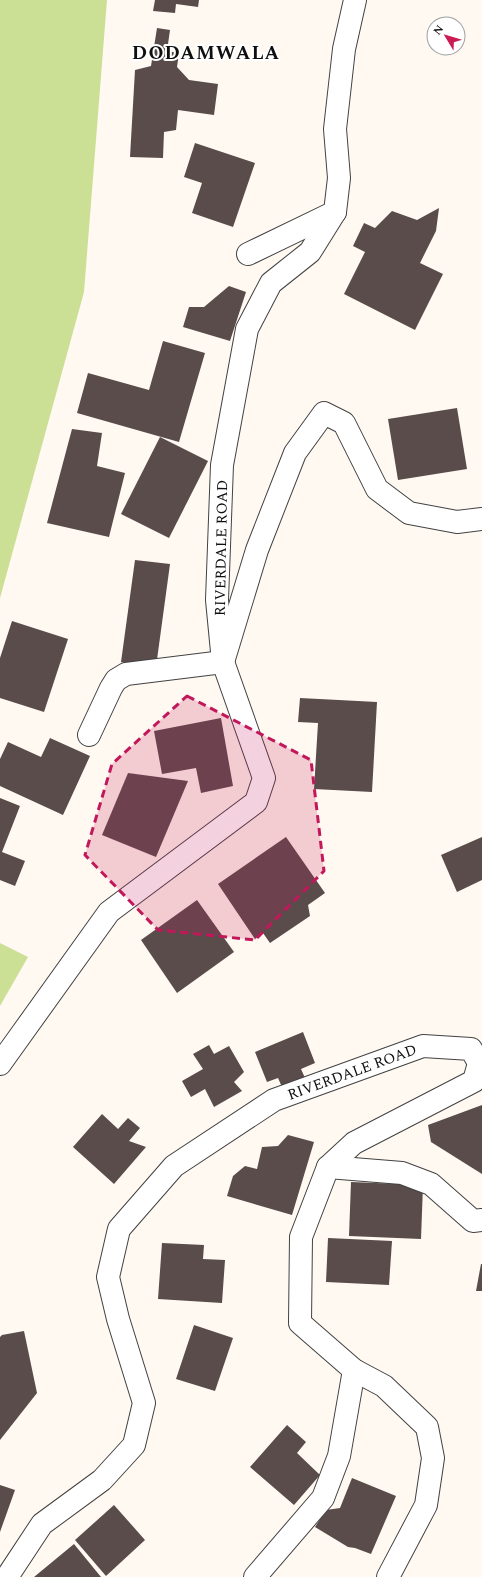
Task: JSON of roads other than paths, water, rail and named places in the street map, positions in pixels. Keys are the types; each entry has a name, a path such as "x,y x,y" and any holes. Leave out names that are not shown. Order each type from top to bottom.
{"street":[{"name":"RIVERDALE ROAD","path":"0,1064 109,912 256,802 264,778 223,662 217,600 222,465 247,329 271,283 310,252 335,212 339,178 335,128 344,49 355,0"},
{"path":"248,254 335,212"},
{"path":"89,735 111,688 116,680 126,674 223,662 258,550 295,453 324,413 344,423 377,490 409,513 456,522 482,519"},
{"name":"RIVERDALE ROAD","path":"7,1577 42,1524 102,1480 134,1445 144,1403 118,1319 108,1277 120,1228 174,1166 274,1100 423,1046 471,1049 479,1063 474,1081 354,1144 328,1167 301,1237 300,1323 354,1370 384,1386 427,1427 433,1458 426,1505 388,1577"},
{"path":"328,1167 402,1173 431,1184 473,1221 482,1220"},
{"path":"256,1577 323,1498 339,1456 354,1370"}],"district":[{"name":"DODAMWALA","path":"206,52"}]}
